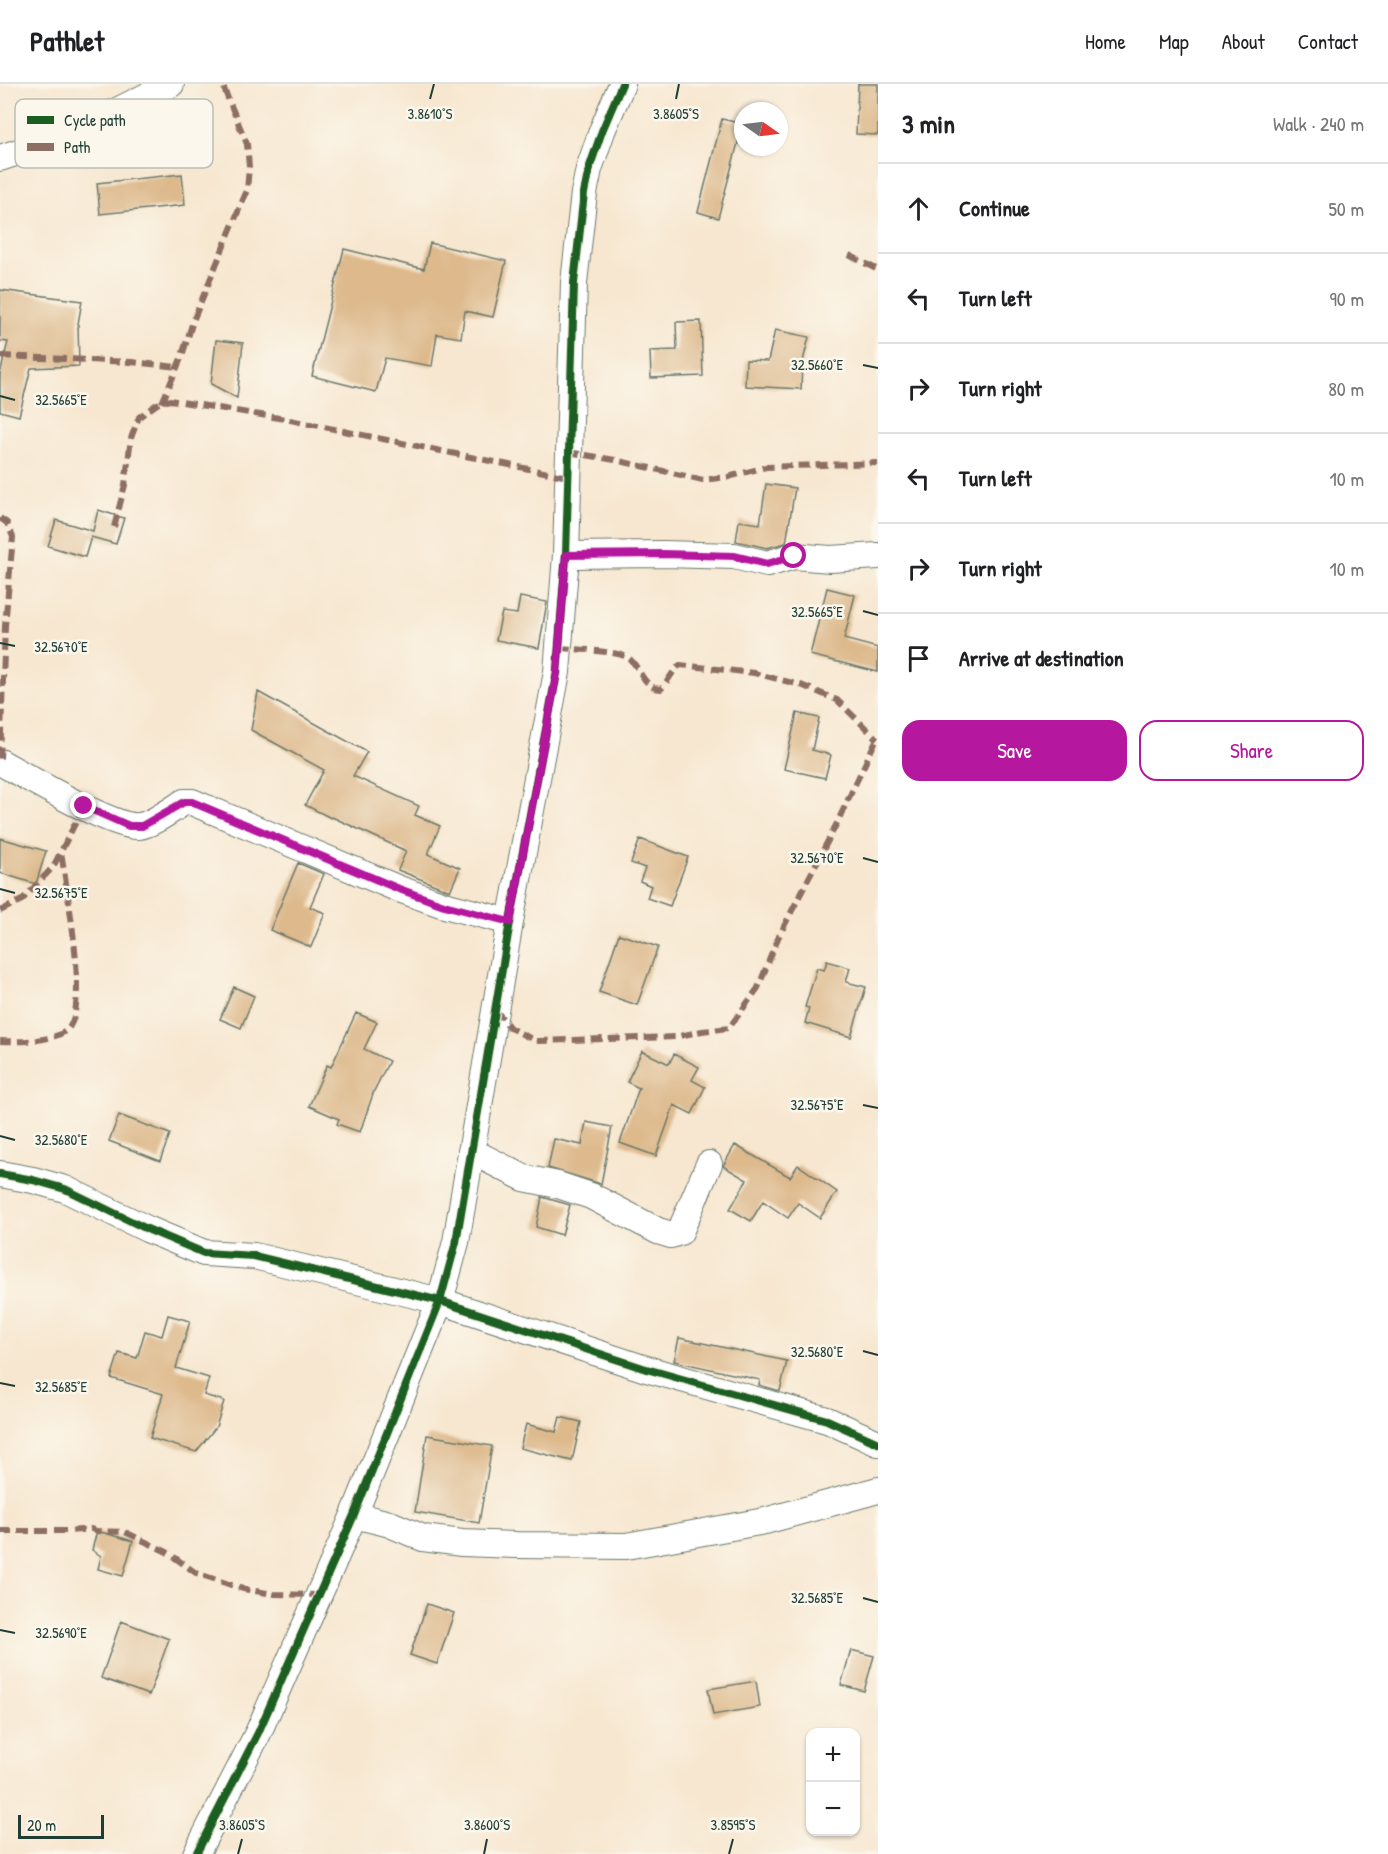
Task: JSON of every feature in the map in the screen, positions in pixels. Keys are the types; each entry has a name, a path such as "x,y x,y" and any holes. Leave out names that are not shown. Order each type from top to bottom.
{"street":[{"path":"140,99 171,84"},
{"path":"196,1854 258,1733 354,1515 440,1301 456,1242 510,922 557,672 566,555 573,284 584,193 589,169 602,131 622,84"},
{"path":"0,158 15,153"},
{"path":"566,555 734,556 767,564 794,556 830,559 878,556"},
{"path":"0,762 108,818 129,826 142,826 184,802 192,802 399,889 444,905 510,922"},
{"path":"471,1151 524,1178 558,1185 591,1196 644,1225 671,1235 680,1232 709,1164"},
{"path":"0,1174 65,1189 147,1229 204,1252 254,1256 440,1301 643,1368 827,1420 878,1443"},
{"path":"354,1515 390,1524 423,1538 462,1543 626,1546 765,1521 878,1490"}],"building":[{"path":"858,84 878,84 878,135 856,134"},
{"path":"722,119 734,122 734,156 718,218 698,212"},
{"path":"182,174 185,205 100,214 97,183"},
{"path":"430,243 506,261 493,317 465,311 461,338 437,334 432,366 385,358 376,392 312,376 344,249 424,269"},
{"path":"0,290 82,301 78,324 79,366 31,368 19,416 0,411 0,374 8,342 0,341"},
{"path":"701,321 703,376 651,378 650,351 677,350 676,322"},
{"path":"775,330 809,337 802,365 801,389 745,386 746,360 768,361"},
{"path":"216,340 243,343 237,398 211,384"},
{"path":"766,484 795,488 786,543 767,548 736,541 739,521 760,524"},
{"path":"98,510 124,518 116,544 91,537 85,557 48,546 56,520 93,531"},
{"path":"827,588 855,595 844,639 878,648 878,672 810,655"},
{"path":"520,597 547,602 539,648 496,640 502,612 517,614"},
{"path":"258,692 367,752 353,776 419,806 415,815 440,826 428,854 460,868 450,891 398,870 406,851 305,805 324,770 251,730"},
{"path":"797,713 819,718 812,750 831,755 825,778 784,769"},
{"path":"0,838 46,851 36,884 0,873"},
{"path":"640,839 688,857 670,906 647,898 651,886 640,881 645,868 631,863"},
{"path":"298,863 324,874 310,907 325,913 311,947 270,930"},
{"path":"619,934 658,947 637,1005 599,992"},
{"path":"827,961 850,968 846,982 866,987 851,1037 805,1023 809,1008 805,1007 817,968 824,970"},
{"path":"234,987 254,996 241,1028 220,1019"},
{"path":"356,1013 377,1022 364,1049 389,1061 374,1091 360,1132 337,1124 339,1119 309,1106 327,1065 331,1067"},
{"path":"642,1051 669,1064 674,1054 699,1067 692,1080 705,1087 692,1114 674,1105 656,1156 620,1143 639,1088 627,1082"},
{"path":"119,1115 170,1134 160,1161 109,1141"},
{"path":"586,1122 612,1127 601,1184 548,1168 554,1139 582,1145"},
{"path":"735,1145 790,1177 798,1165 837,1192 820,1218 798,1203 788,1218 763,1201 751,1221 730,1209 747,1180 723,1166"},
{"path":"542,1197 570,1205 562,1235 536,1227"},
{"path":"168,1315 190,1321 176,1368 209,1378 204,1395 224,1401 216,1427 196,1452 150,1438 163,1394 111,1378 119,1353 137,1358 145,1331 162,1336"},
{"path":"679,1338 787,1361 780,1391 759,1385 760,1380 674,1361"},
{"path":"560,1417 581,1422 572,1461 520,1448 526,1424 556,1432"},
{"path":"427,1435 492,1446 479,1523 415,1512"},
{"path":"97,1531 133,1541 123,1576 98,1569 101,1556 92,1550"},
{"path":"427,1604 454,1613 437,1664 410,1655"},
{"path":"121,1621 169,1639 149,1695 101,1678"},
{"path":"851,1650 874,1656 864,1691 841,1685"},
{"path":"756,1681 760,1707 713,1715 708,1689"}],"marked path":[{"path":"162,403 247,190 249,167 247,144 222,84"},
{"path":"849,255 878,270"},
{"path":"0,356 132,362 177,367"},
{"path":"114,527 125,485 131,438 139,417 157,404 170,400 285,419 568,477"},
{"path":"568,452 703,480 728,477 766,467 878,463"},
{"path":"0,518 7,523 13,537 5,626 0,760"},
{"path":"559,648 604,652 627,657 650,685 661,689 680,665 754,673 801,685 837,700 877,739"},
{"path":"495,1009 510,1028 536,1041 676,1037 729,1028 758,988 778,938 836,825 878,736"},
{"path":"0,911 22,900 53,867 84,806"},
{"path":"0,1041 38,1040 58,1035 70,1026 75,1012 77,992 74,942 61,851"},
{"path":"0,1531 91,1529 125,1532 167,1552 196,1573 243,1589 274,1594 319,1595"}],"cycle path":[{"path":"196,1854 258,1733 354,1515 440,1301 456,1242 510,922 557,672 566,555 574,283 584,193 589,169 602,131 622,84"},
{"path":"0,1174 65,1189 147,1229 204,1253 254,1256 440,1301 643,1368 827,1420 878,1443"}],"route":[{"path":"84,806 129,826 142,826 184,802 192,802 399,889 444,905 510,922 557,672 566,555 734,556 767,564 794,556"}]}
